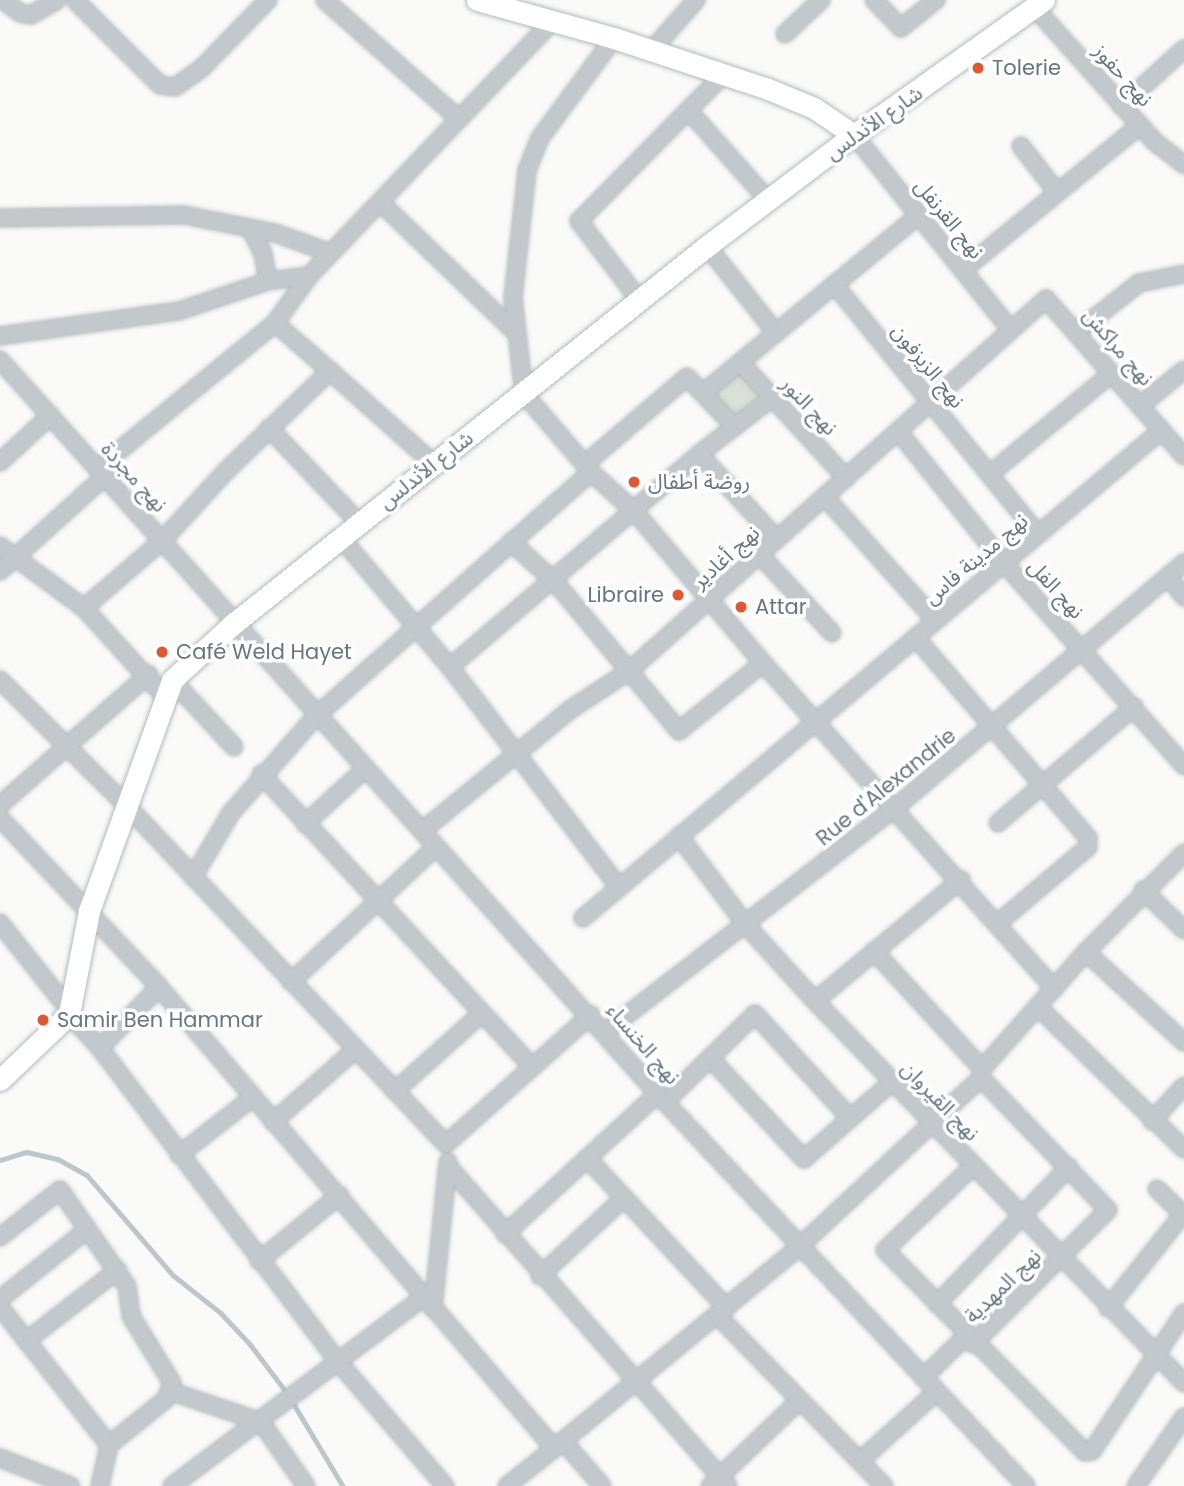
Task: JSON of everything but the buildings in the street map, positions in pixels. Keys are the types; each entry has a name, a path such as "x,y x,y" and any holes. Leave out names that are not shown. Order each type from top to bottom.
{"street":[{"path":"3,0 20,13 31,15 57,0"},
{"path":"75,0 160,85 175,87 202,68 268,0"},
{"path":"477,0 521,6 551,23 614,38 724,75 814,108 853,135"},
{"path":"652,50 696,0"},
{"path":"785,34 821,0"},
{"path":"874,0 901,28 936,0"},
{"path":"333,3 459,119"},
{"name":"نهج حفوز","path":"1039,4 1121,106 1184,165"},
{"name":"شارع الأندلس","path":"167,687 233,624 707,247 853,135 1039,4"},
{"path":"0,571 101,472 275,323 309,276 551,23"},
{"path":"614,38 533,154 523,190 517,249 516,334 524,394 588,468 634,511 708,601 961,880 1054,989"},
{"path":"1121,106 1184,49"},
{"path":"640,301 579,222 724,75"},
{"path":"689,111 768,200"},
{"path":"963,270 1140,125"},
{"name":"نهج القرنفل","path":"853,135 1011,330"},
{"path":"1021,146 1058,192"},
{"path":"380,202 516,334"},
{"path":"0,218 184,215 250,228 331,253"},
{"path":"703,393 919,215"},
{"path":"250,228 263,253 268,281"},
{"path":"707,247 776,333"},
{"path":"1077,331 1139,284 1184,274"},
{"path":"0,336 179,311 268,281 309,276"},
{"name":"نهج الزيزفون","path":"834,284 1038,534"},
{"name":"نهج أغادير","path":"422,831 571,709 629,671 1046,299"},
{"name":"نهج مراكش","path":"1046,299 1077,331 1184,456"},
{"path":"275,323 433,463"},
{"name":"نهج مجردة","path":"0,360 233,624"},
{"name":"نهج النور","path":"741,363 846,478"},
{"path":"1141,405 1184,370"},
{"path":"84,608 162,541 270,428 330,371"},
{"path":"990,474 1112,373"},
{"path":"194,877 261,774 316,716 512,542 687,377 734,427"},
{"path":"450,667 555,582 699,454 772,398"},
{"path":"0,462 51,415"},
{"path":"270,428 359,523"},
{"name":"نهج مدينة فاس","path":"583,918 618,886 818,723 1162,430"},
{"name":"نهج الفل","path":"898,431 1004,562 1184,766"},
{"path":"699,454 777,539"},
{"path":"825,496 936,621"},
{"path":"341,538 413,628 450,667 618,886"},
{"path":"512,542 555,582 682,732 763,663"},
{"path":"0,546 12,560 84,608 149,674 234,747"},
{"path":"760,555 832,633"},
{"name":"Rue d'Alexandrie","path":"605,1032 895,808 1084,652 1184,563"},
{"path":"1168,577 1184,597"},
{"name":"نهج الخنساء","path":"233,624 591,1016 661,1098 1025,1486"},
{"path":"916,638 1089,843 998,923"},
{"path":"149,674 68,748 0,816 159,988 251,1098 340,1195 429,1303 558,1444 602,1486"},
{"path":"0,680 128,807 446,1144 448,1166 429,1303 172,1486"},
{"path":"1,1078 69,1012 89,911 128,807 167,687"},
{"path":"998,823 1134,707"},
{"path":"305,824 364,770"},
{"path":"261,774 480,1015 532,1067"},
{"name":"نهج القيروان","path":"679,836 746,925 815,1001 1108,1308 1184,1383"},
{"path":"291,982 436,847"},
{"path":"507,1486 723,1312 800,1246 933,1123 981,1073 1143,890 1184,853"},
{"path":"815,1001 961,880"},
{"path":"1143,890 1184,930"},
{"path":"0,923 100,1048 259,1261 340,1364 445,1486"},
{"path":"874,951 981,1073 1069,1167 937,1304"},
{"path":"1086,952 1184,1042"},
{"path":"100,1048 159,988"},
{"path":"1038,1007 1152,1121 1184,1149"},
{"path":"505,1234 587,1158 710,1058 755,1014 850,1118"},
{"path":"395,1091 480,1015"},
{"path":"446,1144 591,1016"},
{"path":"274,1122 355,1050"},
{"path":"710,1058 804,1159 893,1081"},
{"path":"1152,1121 1184,1086"},
{"path":"179,1155 251,1098"},
{"path":"587,1158 800,1400 884,1486"},
{"path":"448,1166 719,1483 800,1400"},
{"path":"973,1166 885,1248 970,1340 1088,1453 1184,1313"},
{"name":"نهج المهدية","path":"923,1378 1062,1258 1108,1210 1069,1167"},
{"path":"1108,1308 1183,1215 1157,1189"},
{"path":"0,1237 60,1190 118,1270 130,1297 131,1316 168,1372 170,1391"},
{"path":"259,1261 340,1195"},
{"path":"540,1276 624,1198"},
{"path":"0,1299 88,1229"},
{"path":"26,1340 118,1270"},
{"path":"0,1307 109,1445"},
{"path":"170,1391 266,1418 306,1486"},
{"path":"100,1486 109,1445 170,1391"},
{"path":"860,1461 936,1392"},
{"path":"1136,1486 1184,1417"},
{"path":"0,1458 71,1486"}],"shaded area":[{"path":"739,371 761,398 735,419 713,392"}],"waterway":[{"path":"0,1160 27,1152 58,1159 87,1175 173,1275 221,1313 250,1344 288,1394"},
{"path":"292,1401 343,1486"}],"place":[{"name":"Tolerie","path":"978,68"},
{"name":"روضة أطفال","path":"634,482"},
{"name":"Libraire","path":"678,595"},
{"name":"Attar","path":"741,607"},
{"name":"Café Weld Hayet","path":"162,652"},
{"name":"Samir Ben Hammar","path":"43,1020"}]}
